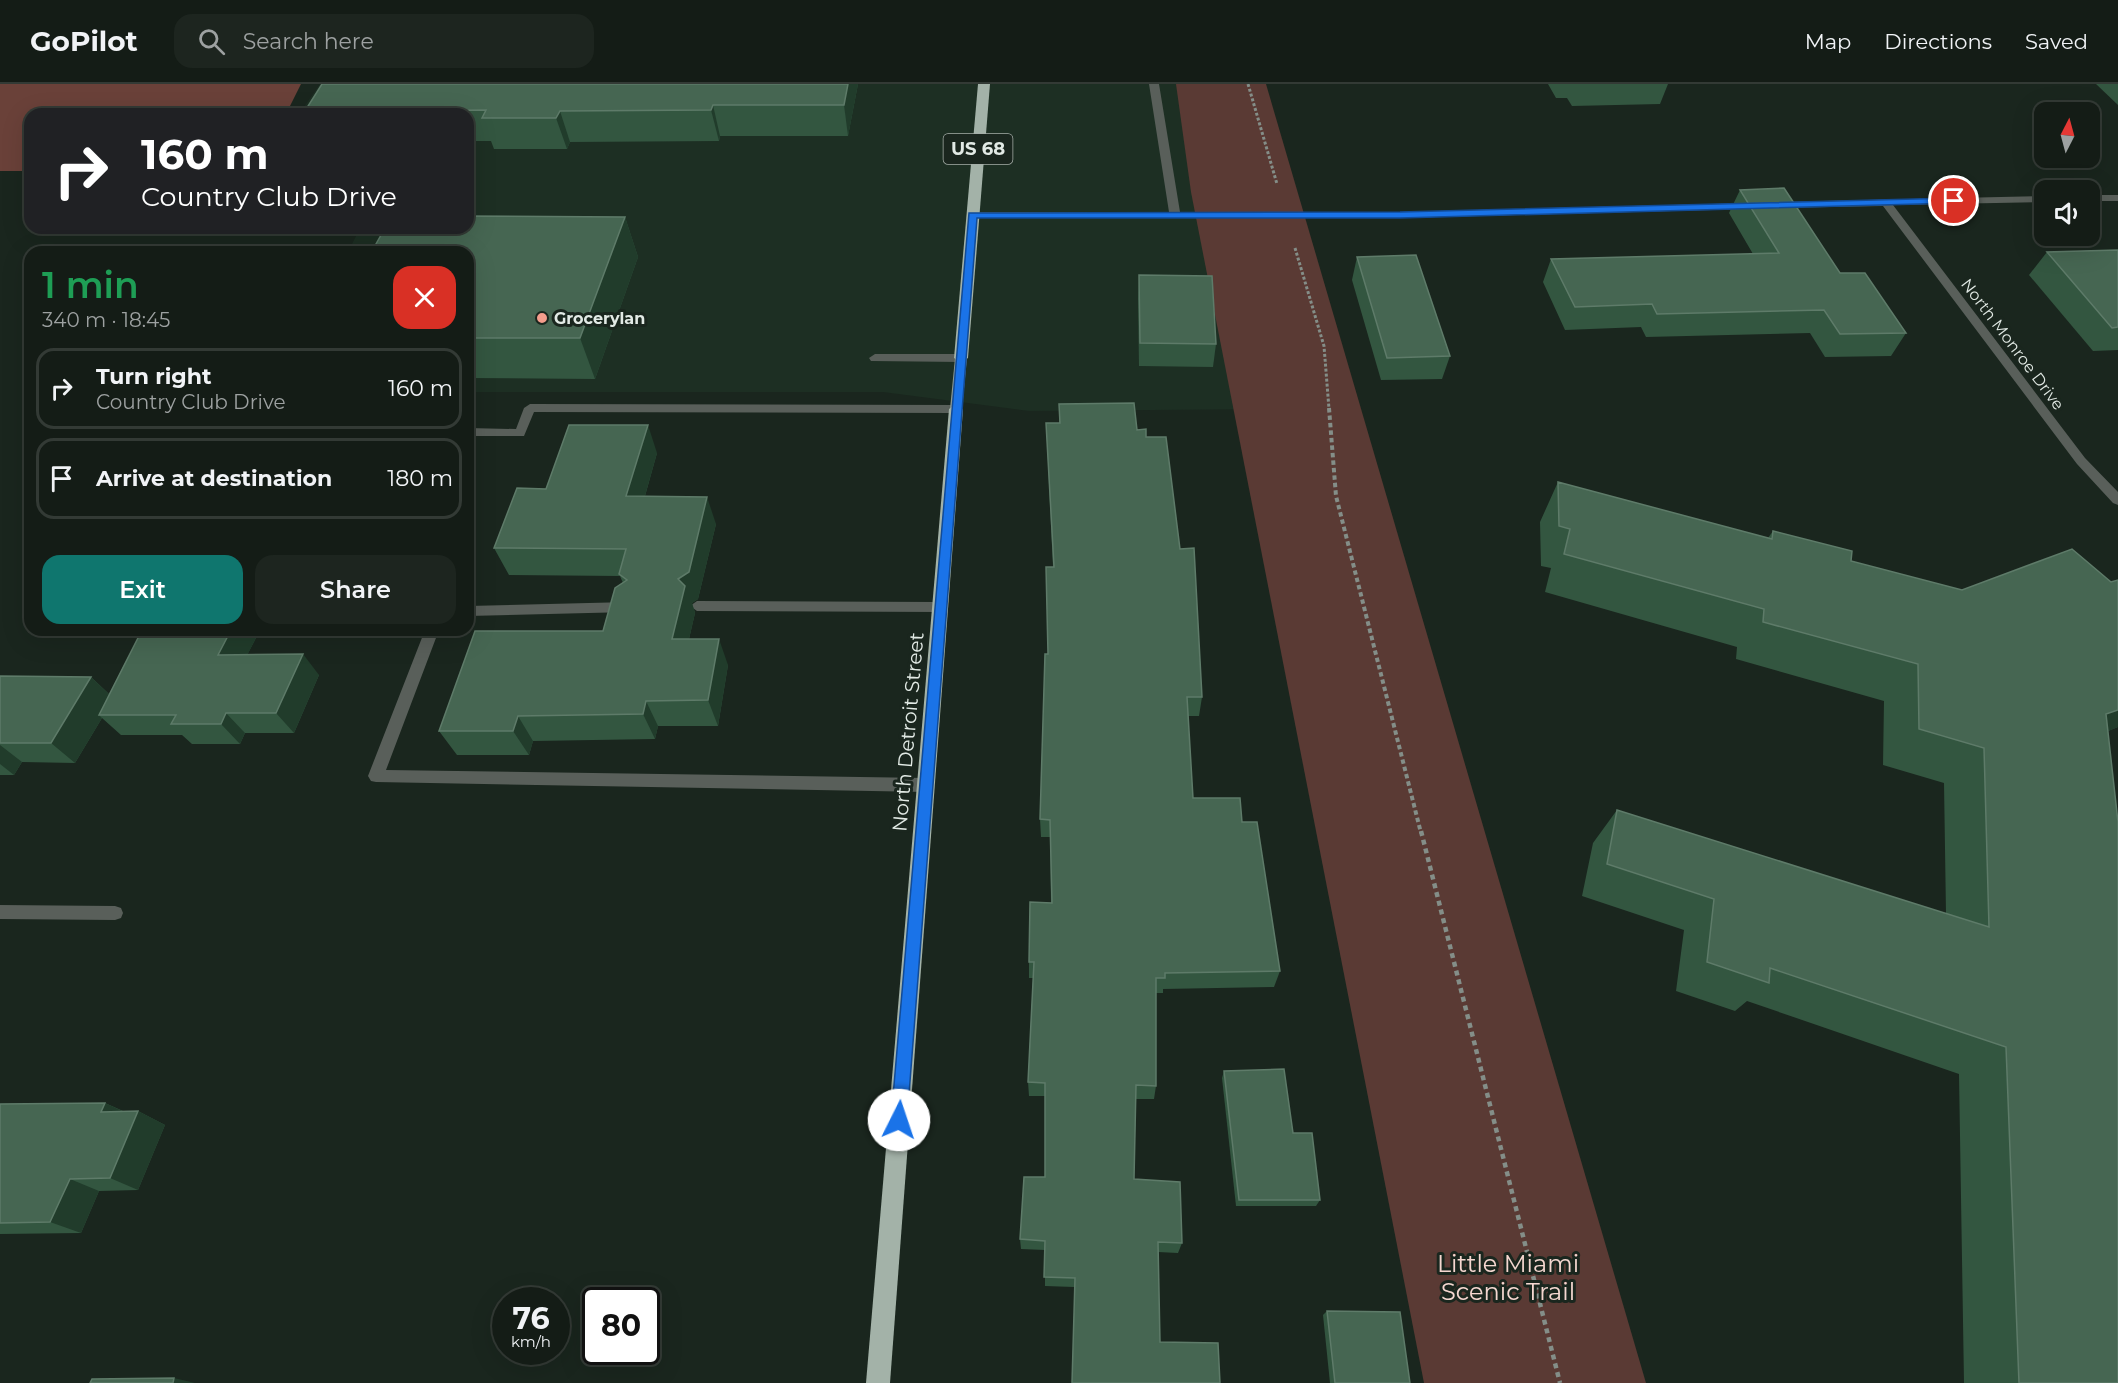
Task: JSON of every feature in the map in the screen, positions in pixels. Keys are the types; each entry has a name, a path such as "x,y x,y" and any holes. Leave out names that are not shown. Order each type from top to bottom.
{"highway":[{"name":"North Detroit Street","path":"961,358 984,84"},
{"name":"North Detroit Street","path":"878,1383 956,409"}],"main road":[{"name":"North Detroit Street","path":"956,409 961,358"}],"street":[{"path":"1154,84 1175,215"},
{"path":"2100,198 2118,198"},
{"path":"972,215 1400,215 2034,199"},
{"name":"North Monroe Drive","path":"1886,203 2074,452 2118,500"},
{"path":"875,358 961,358"},
{"path":"474,432 520,433 530,408 956,409"},
{"path":"697,606 940,607"},
{"path":"474,611 629,607"},
{"path":"430,636 376,776 926,785"},
{"path":"0,912 116,913"}],"path":[{"path":"1248,84 1279,191"},
{"path":"1295,246 1324,346 1336,496 1560,1383"}],"shaded area":[{"path":"0,84 301,84 289,108 24,108 24,171 0,171"},
{"path":"320,84 1185,84 1273,409 1029,411 883,392 474,392 474,246 351,246 357,234 474,234 474,108 303,108"}],"green space":[{"name":"Little Miami Scenic Trail","path":"1176,84 1266,84 1646,1383 1424,1383 1191,192"}],"building":[{"path":"322,84 848,84 844,105 713,105 711,110 560,111 556,118 482,118 486,110 474,110 474,108 307,108"},
{"path":"1784,188 1840,273 1865,273 1906,333 1840,334 1824,310 1657,314 1652,304 1575,307 1551,259 1779,253 1740,190"},
{"path":"474,216 625,217 580,338 474,338 474,246 375,246 382,234 474,234"},
{"path":"2118,250 2118,327 2112,328 2047,252"},
{"path":"1416,255 1450,356 1387,358 1357,257"},
{"path":"1139,275 1212,276 1216,344 1140,343"},
{"path":"1134,403 1137,430 1146,429 1146,437 1166,437 1180,549 1194,548 1202,697 1187,697 1193,798 1240,798 1242,822 1257,822 1280,971 1165,973 1165,978 1156,978 1156,1086 1136,1085 1134,1179 1180,1182 1182,1243 1158,1242 1160,1342 1218,1343 1220,1383 1072,1383 1075,1278 1044,1277 1045,1241 1020,1239 1024,1177 1045,1177 1045,1083 1028,1082 1034,962 1029,962 1030,902 1052,903 1050,820 1040,819 1045,654 1048,654 1046,567 1054,567 1046,423 1060,423 1059,404"},
{"path":"569,425 648,425 626,496 707,497 689,572 678,579 685,586 672,639 719,639 708,700 646,701 643,714 518,716 513,731 439,731 475,631 603,631 615,588 627,580 619,574 626,549 494,548 517,488 546,489"},
{"path":"1558,482 1772,539 1773,531 1852,551 1851,561 1962,590 2072,549 2111,582 2118,580 2118,710 2106,714 2118,822 2118,1383 2019,1383 2006,1047 1770,968 1769,983 1707,962 1714,899 1607,864 1617,810 1989,927 1984,748 1919,729 1918,664 1763,622 1764,609 1564,554 1570,529 1559,526"},
{"path":"139,636 228,636 218,655 303,654 276,713 226,713 221,724 171,724 176,715 99,715"},
{"path":"0,676 91,677 51,743 0,743"},
{"path":"1284,1069 1293,1133 1312,1133 1320,1200 1239,1200 1224,1071"},
{"path":"105,1103 101,1112 138,1111 110,1178 70,1179 50,1222 0,1223 0,1104"},
{"path":"1327,1311 1400,1312 1410,1383 1335,1383"},
{"path":"174,1378 173,1383 90,1383 92,1379"}],"place":[{"name":"Grocerylan","path":"542,318"}],"route":[{"path":"899,1120 972,215 1400,215 1954,201"}]}
